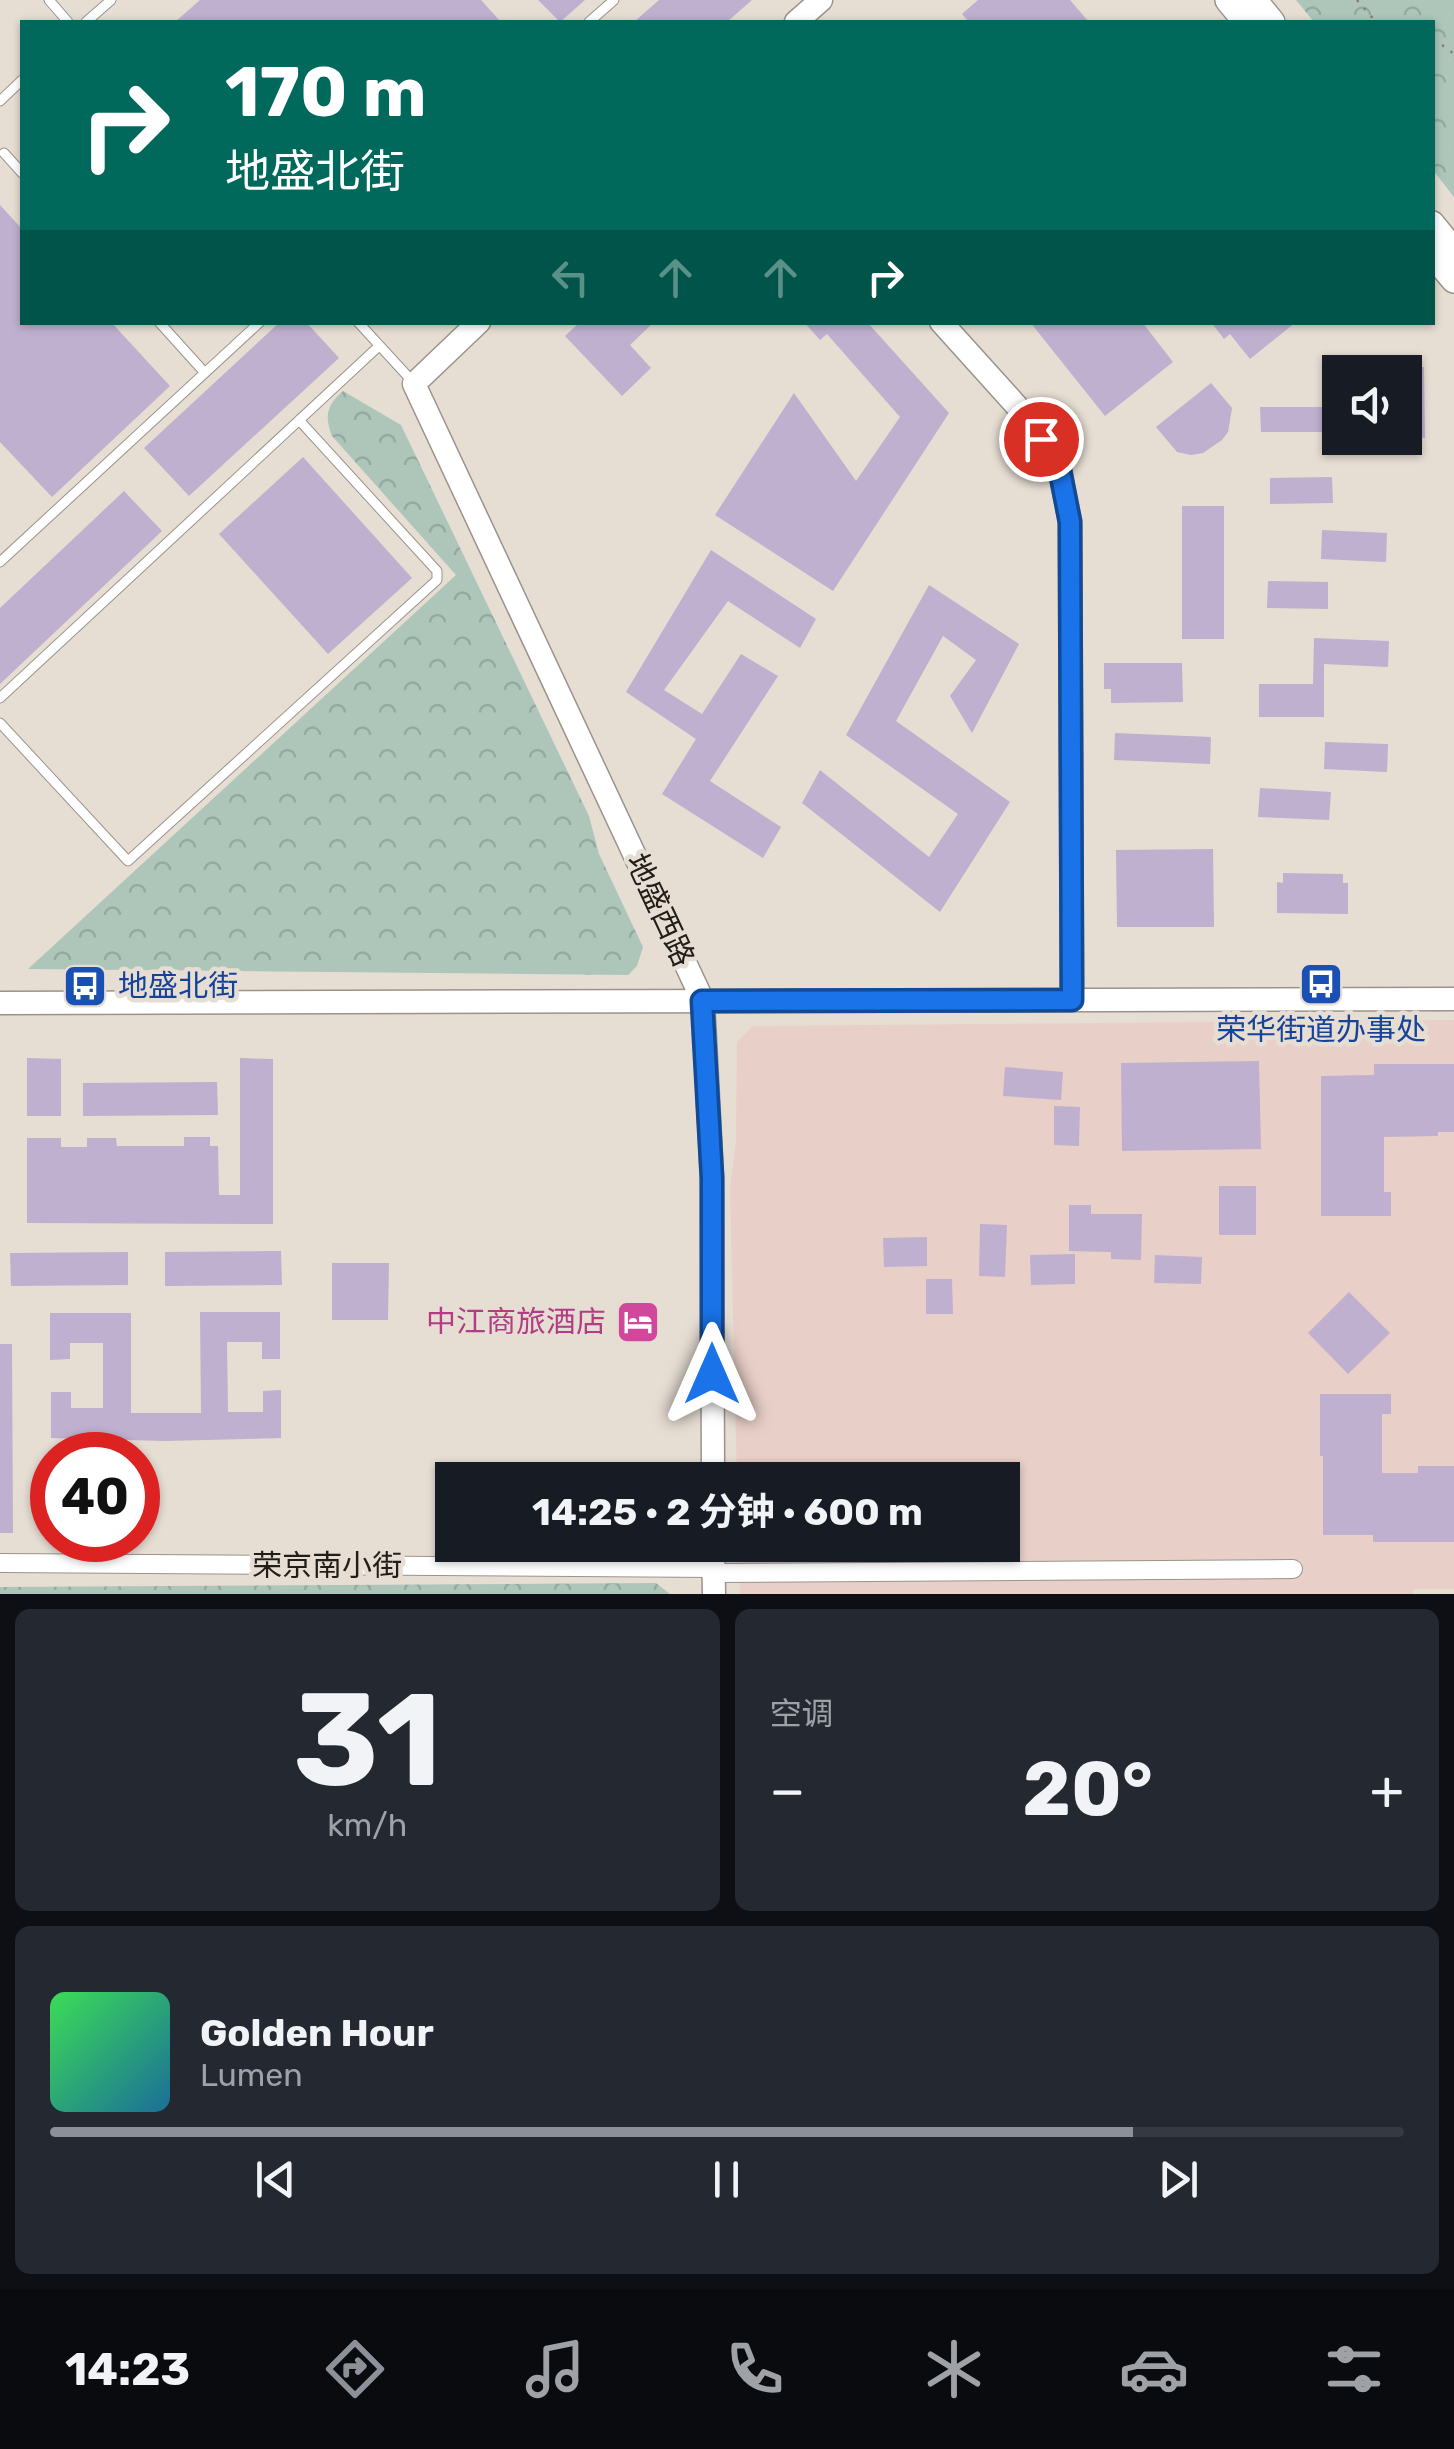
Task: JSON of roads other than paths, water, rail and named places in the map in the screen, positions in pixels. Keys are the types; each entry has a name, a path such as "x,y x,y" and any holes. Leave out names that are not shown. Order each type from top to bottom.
{"main road":[{"path":"1228,0 1244,20"},
{"path":"1254,0 1270,20"},
{"path":"1435,228 1454,251"},
{"path":"1435,258 1454,280"}],"street":[{"path":"798,20 821,0"},
{"path":"414,384 476,325"},
{"path":"944,325 1024,412 1059,466 1070,522 1072,1000"},
{"name":"地盛西路","path":"414,384 702,1001 712,1178 713,1462"},
{"path":"0,1002 1454,999"},
{"name":"荣京南小街","path":"0,1563 714,1570 1293,1569"}],"lane":[{"path":"49,0 66,20"},
{"path":"88,20 110,0"},
{"path":"591,20 614,0"},
{"path":"0,101 20,82"},
{"path":"1,152 20,171"},
{"path":"162,325 206,373"},
{"path":"0,562 257,325"},
{"path":"361,325 414,384"},
{"path":"0,698 379,346"},
{"path":"0,723 128,861 437,580 437,572 299,420"}],"place":[{"name":"荣华街道办事处","path":"1321,984"},
{"name":"地盛北街","path":"85,986"},
{"name":"中江商旅酒店","path":"638,1322"}]}
